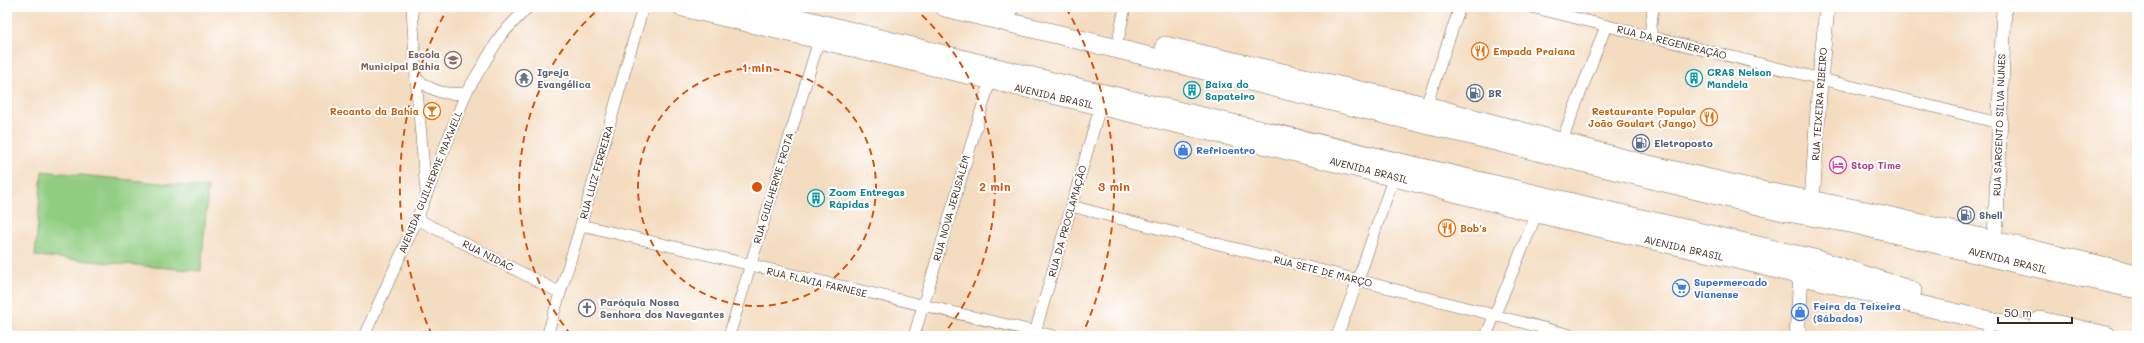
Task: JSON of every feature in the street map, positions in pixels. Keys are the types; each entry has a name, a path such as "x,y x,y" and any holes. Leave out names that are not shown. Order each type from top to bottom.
{"highway":[{"name":"AVENIDA BRASIL","path":"683,7 1394,176 1537,213 1801,276 1898,300 1987,328 2055,336"},
{"name":"AVENIDA BRASIL","path":"753,7 1057,83 1818,260 1905,290 2107,336"},
{"name":"AVENIDA BRASIL","path":"946,7 1275,87 1418,124 1787,212 1855,224 2024,265 2137,289"},
{"name":"AVENIDA BRASIL","path":"1008,8 1119,36 1426,106 1632,161 1812,202 1866,212 2137,274"},
{"path":"1275,87 1305,88 1596,158 1632,161"},
{"path":"1533,193 1612,231"}],"street":[{"path":"412,7 416,79 426,195"},
{"name":"AVENIDA GUILHERME MAXWELL","path":"364,336 418,219 466,93 501,35 528,7"},
{"name":"RUA LUIZ FERREIRA","path":"547,336 559,292 581,225 643,7"},
{"path":"1119,36 1125,7"},
{"path":"1426,106 1460,7"},
{"name":"RUA DA REGENERAÇÃO","path":"1531,7 1820,80 1999,123"},
{"path":"1650,37 1653,7"},
{"name":"RUA TEIXEIRA RIBEIRO","path":"1812,202 1820,80 1827,7"},
{"name":"RUA SARGENTO SILVA NUNES","path":"1991,241 1995,231 2004,7"},
{"path":"1561,143 1606,26"},
{"name":"RUA GUILHERME FROTA","path":"729,336 749,266 819,40"},
{"path":"416,79 432,90 441,93 466,93"},
{"name":"RUA NOVA JERUSALÉM","path":"914,336 990,81"},
{"name":"RUA DA PROCLAMAÇÃO","path":"1034,334 1100,107"},
{"path":"1337,336 1394,176"},
{"name":"RUA SETE DE MARÇO","path":"1071,206 1575,336"},
{"path":"1486,336 1537,213"},
{"name":"RUA NIDAC","path":"418,219 559,292"},
{"name":"RUA FLAVIA FARNESE","path":"581,225 923,306 1034,334 1054,336"},
{"path":"1797,336 1801,276"}],"green space":[{"path":"42,171 208,188 201,271 35,256"}],"place":[{"name":"Empada Praiana","path":"1480,51"},
{"name":"Escola Municipal Bahia","path":"453,60"},
{"name":"Igreja Evangélica","path":"524,78"},
{"name":"CRAS Nelson Mandela","path":"1694,78"},
{"name":"Baixa do Sapateiro","path":"1192,90"},
{"name":"BR","path":"1475,93"},
{"name":"Recanto da Bahia","path":"432,111"},
{"name":"Restaurante Popular João Goulart (Jango)","path":"1709,117"},
{"name":"Eletroposto","path":"1641,143"},
{"name":"Refricentro","path":"1183,150"},
{"name":"Stop Time","path":"1838,165"},
{"name":"Zoom Entregas Rápidas","path":"816,198"},
{"name":"Shell","path":"1966,215"},
{"name":"Bob's","path":"1447,228"},
{"name":"Supermercado Vianense","path":"1681,288"},
{"name":"Paróquia Nossa Senhora dos Navegantes","path":"587,308"},
{"name":"Feira da Teixeira (Sábados)","path":"1800,312"}]}
